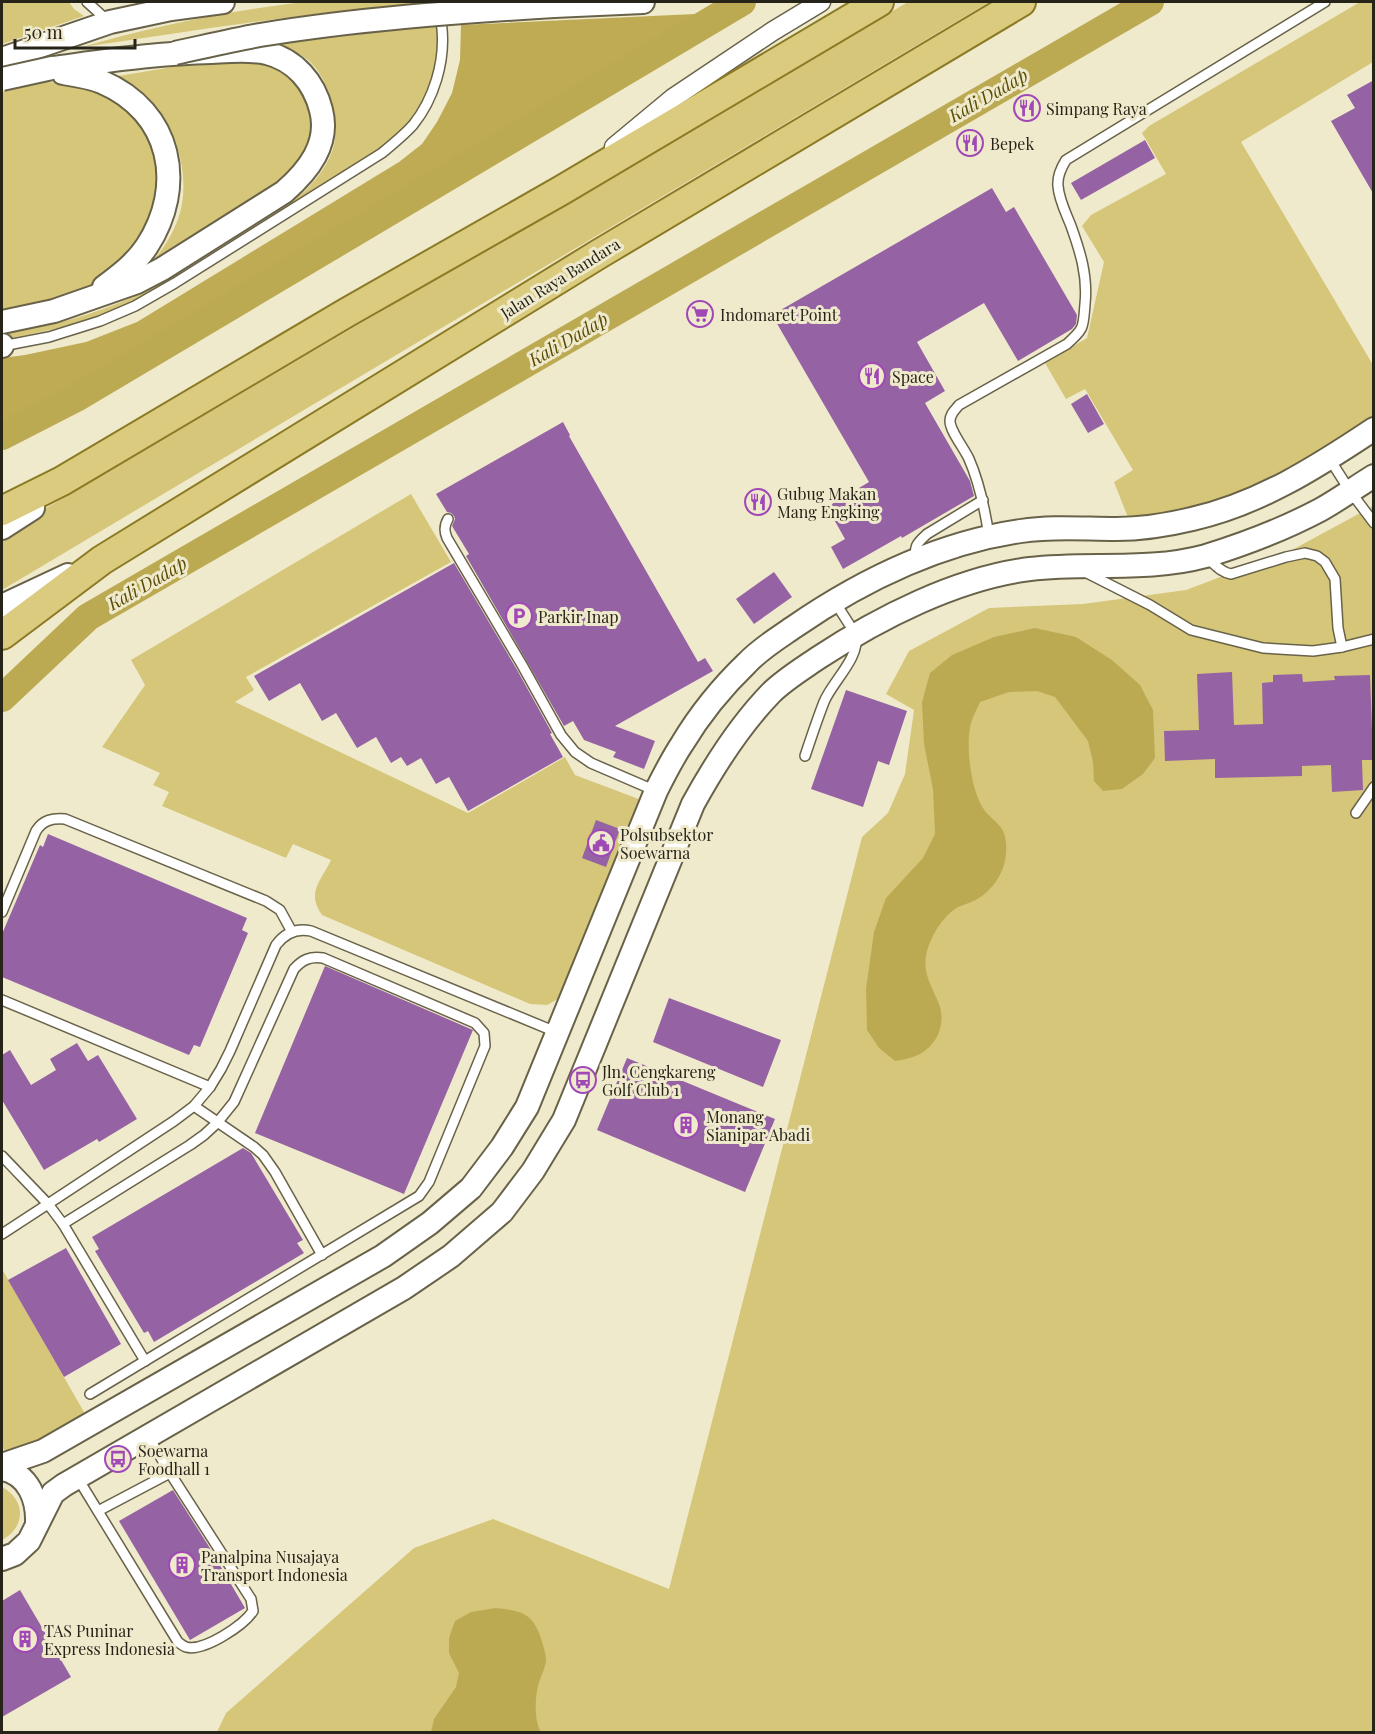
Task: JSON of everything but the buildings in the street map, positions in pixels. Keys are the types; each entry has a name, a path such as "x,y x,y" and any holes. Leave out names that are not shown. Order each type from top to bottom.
{"main road":[{"path":"2,511 62,481 346,313 562,190 879,2"},
{"name":"Jalan Raya Bandara","path":"2,635 102,560 609,248 1021,2"}],"street":[{"path":"2,59 110,22 182,5 223,2"},
{"path":"175,53 260,35 342,24 554,6 643,2"},
{"path":"562,190 673,98 821,2"},
{"path":"2,78 52,68 175,53 250,50 269,53 296,67 313,87 322,112 323,125 318,151 310,166 298,180 268,202 162,269 137,282 54,311 2,322"},
{"path":"2,78 59,72 88,77 117,90 140,108 158,132 168,162 168,195 158,228 135,262 84,301"},
{"path":"2,1467 43,1452 383,1256 430,1223 471,1188 502,1147 527,1107 656,791 682,743 702,713 742,667 779,637 835,602 916,561 953,546 1023,530 1117,529 1157,526 1194,519 1269,492 1302,475 1374,429"},
{"path":"2,1558 15,1554 29,1541 52,1493 404,1288 451,1256 497,1216 533,1172 564,1120 693,804 733,737 772,692 800,670 856,635 935,594 964,583 1030,569 1163,564 1205,556 1287,526 1321,509 1374,476"},
{"path":"2,528 42,502 62,481"},
{"name":"Jalan Raya Bandara","path":"2,606 102,560"},
{"path":"556,1032 592,1047"},
{"path":"471,1188 497,1216"},
{"path":"383,1256 404,1288"},
{"path":"2,1467 18,1476 35,1497 38,1510 36,1524"}],"lane":[{"path":"87,2 110,22"},
{"path":"2,346 49,337 100,321 135,306 389,148 408,130 423,110 439,72 442,30 437,2"},
{"path":"989,536 983,500 968,457 950,424 950,417 953,411 975,395 1067,344 1081,332 1086,297 1084,269 1062,203 1058,185 1059,171 1066,160 1325,2"},
{"path":"1329,458 1374,523"},
{"path":"916,561 915,546 919,541 983,500"},
{"path":"448,519 445,525 447,538 561,735 575,753 591,763 656,791"},
{"path":"1205,556 1225,573 1231,574 1305,553 1317,556 1325,562 1335,579 1338,628 1342,647"},
{"path":"1074,567 1150,605 1191,630 1263,648 1313,651 1374,639"},
{"path":"805,756 825,700 843,671 857,641 856,635 835,602"},
{"path":"1356,813 1374,787"},
{"path":"2,912 39,826 51,819 65,819 267,901 280,910 292,932"},
{"path":"2,1234 194,1106 210,1087 230,1051 276,945 292,932 311,931 556,1032"},
{"path":"63,1224 204,1136 217,1123 234,1102 294,969 309,958 323,958 476,1023 482,1029 485,1046 425,1189 411,1202 90,1394"},
{"path":"2,1000 210,1087"},
{"path":"194,1106 255,1147 263,1155 322,1255"},
{"path":"2,1156 48,1204 63,1224 145,1361"},
{"path":"77,1477 178,1642 186,1647 195,1647 207,1644 234,1629 253,1611 251,1599 148,1436"},
{"path":"98,1511 170,1473"}],"shaded area":[{"path":"2,2 69,2 84,16 2,44"},
{"path":"303,2 463,2 319,14 82,47 191,20"},
{"path":"908,2 989,2 2,590 2,534"},
{"path":"1360,2 1373,2 1373,62 1241,142 1373,365 1373,417 1358,429 1275,479 1194,512 1129,520 1114,482 1133,470 1085,389 1066,399 1045,363 1087,338 1104,262 1082,226 1091,215 1166,174 1142,133 1149,126"},
{"path":"716,13 76,394 2,432 2,358 86,342 137,322 399,162 422,144 452,93 460,60 461,25"},
{"path":"438,26 433,76 425,99 412,121 381,151 153,293 79,322 2,339 2,333 45,326 74,318 141,293 213,253 308,188 326,165 331,154 336,130 332,104 323,79 316,68 292,50 274,43"},
{"path":"233,57 282,67 308,96 313,132 308,151 279,186 142,273 163,248 178,219 182,204 183,171 174,139 158,110 140,92 112,77"},
{"path":"46,82 71,83 106,94 137,118 153,143 161,195 137,251 103,279 72,295 2,314 2,92"},
{"path":"411,494 451,562 246,677 254,690 235,702 468,813 565,757 575,775 644,801 558,999 547,1005 530,1004 322,915 317,907 315,893 331,860 293,844 286,858 162,806 169,792 153,785 160,773 102,747 145,685 131,660"},
{"path":"1373,506 1373,1732 217,1732 226,1713 414,1548 493,1519 669,1589 862,837 888,813 905,774 914,710 886,694 909,651 989,608 1083,604 1186,590 1292,550"},
{"path":"1035,628 1076,637 1112,660 1140,685 1153,710 1155,758 1143,774 1122,789 1103,791 1094,781 1093,762 1088,741 1055,697 1037,691 1009,692 980,702 969,732 969,756 973,781 980,803 1004,833 1005,860 1000,875 991,888 977,899 958,907 943,920 935,932 927,951 926,967 940,1007 940,1030 932,1044 920,1054 895,1061 879,1048 867,1030 866,989 874,932 886,898 923,858 935,834 933,789 924,744 922,702 930,673 952,655 994,637"},
{"path":"2,1269 88,1419 18,1454 2,1449"},
{"path":"2,1487 16,1499 20,1514 15,1528 2,1540"},
{"path":"496,1608 527,1616 540,1635 546,1659 538,1686 536,1703 537,1722 541,1732 431,1732 434,1719 456,1687 459,1673 449,1653 449,1638 455,1621 471,1612"}],"waterway":[{"name":"Kali Dadap","path":"2,436 78,397 742,2"},
{"name":"Kali Dadap","path":"2,698 88,617 1150,2"}],"place":[{"name":"Simpang Raya","path":"1027,108"},
{"name":"Bepek","path":"970,143"},
{"name":"Indomaret Point","path":"700,314"},
{"name":"Space","path":"872,376"},
{"name":"Gubug Makan Mang Engking","path":"758,502"},
{"name":"Parkir Inap","path":"519,616"},
{"name":"Polsubsektor Soewarna","path":"601,843"},
{"name":"Jln. Cengkareng Golf Club 1","path":"583,1080"},
{"name":"Monang Sianipar Abadi","path":"686,1125"},
{"name":"Soewarna Foodhall 1","path":"118,1459"},
{"name":"Panalpina Nusajaya Transport Indonesia","path":"182,1565"},
{"name":"TAS Puninar Express Indonesia","path":"25,1639"}]}
